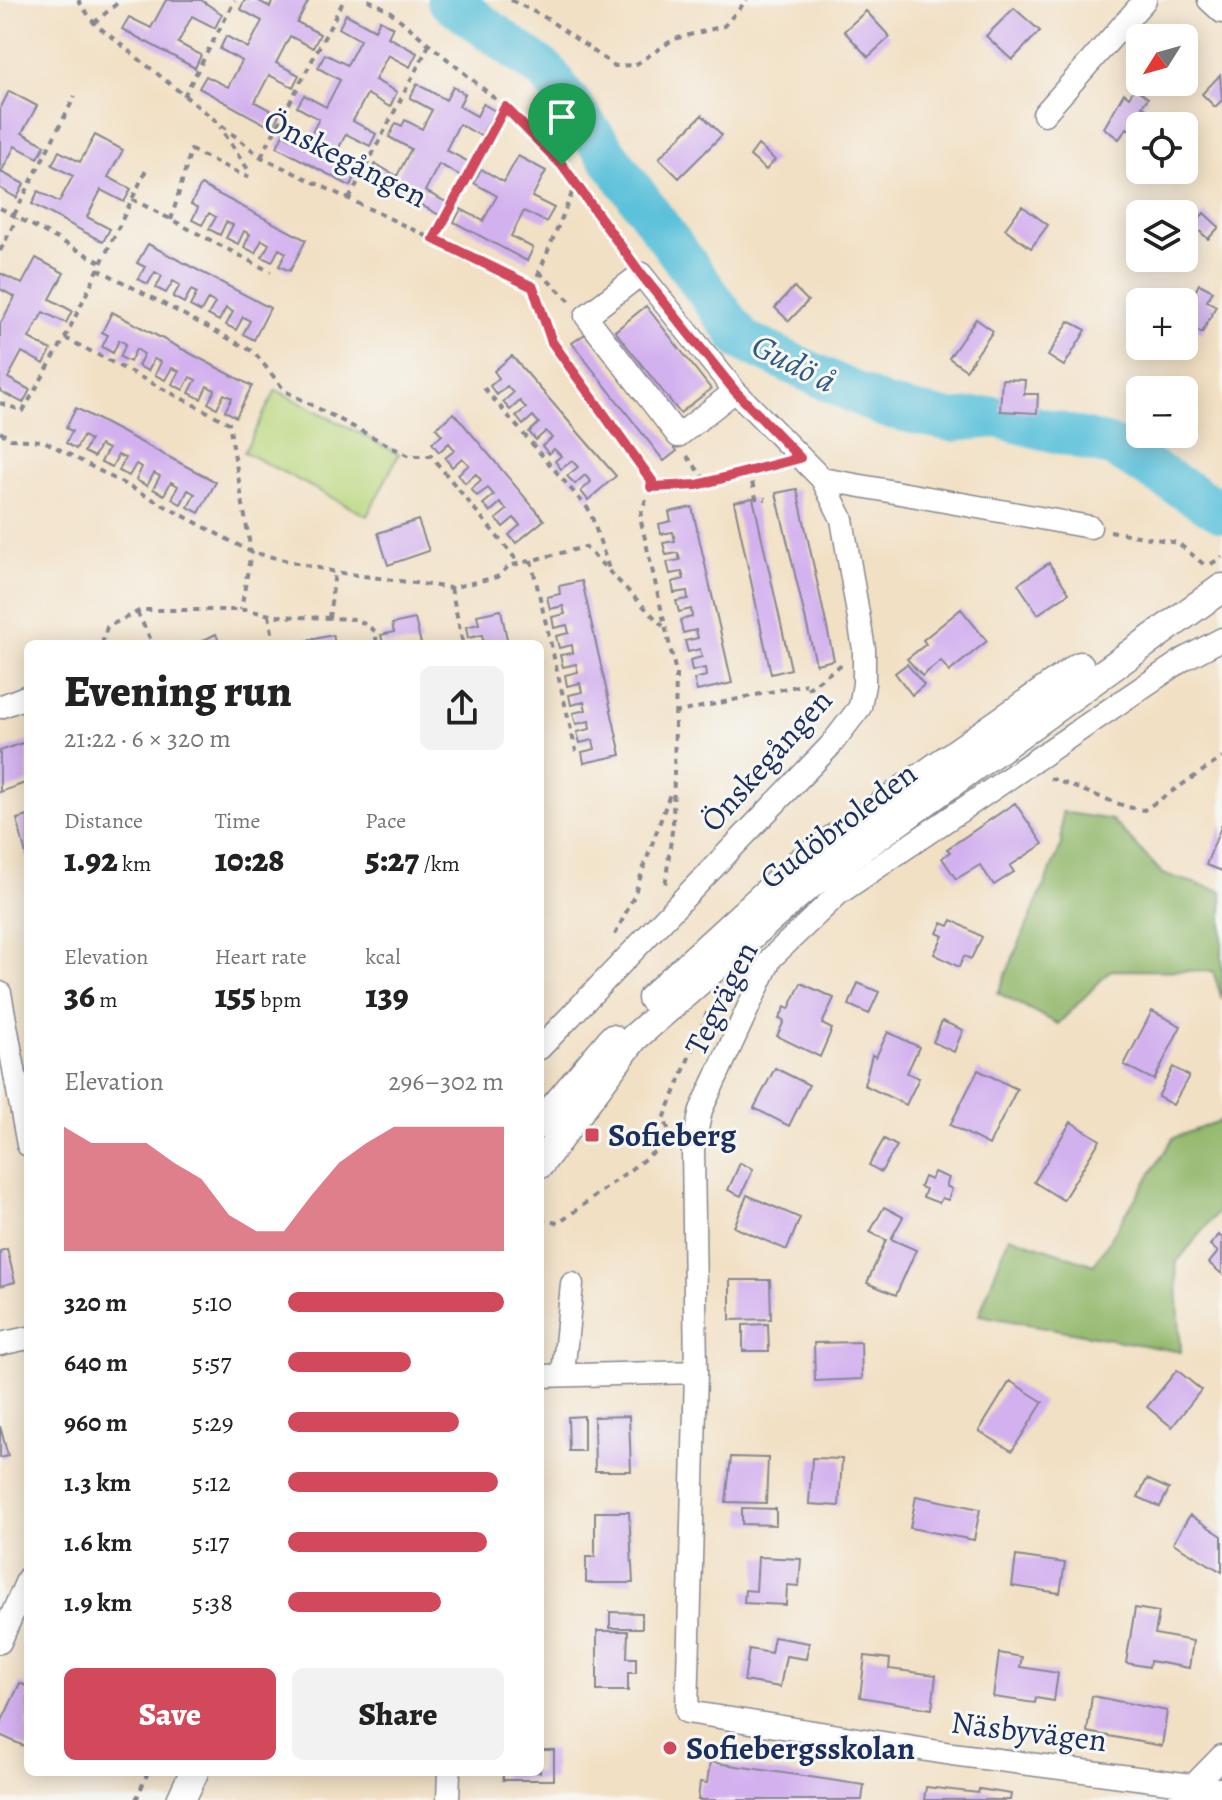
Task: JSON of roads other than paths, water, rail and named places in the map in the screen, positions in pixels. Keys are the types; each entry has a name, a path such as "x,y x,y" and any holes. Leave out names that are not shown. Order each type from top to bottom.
{"main road":[{"name":"Gudöbroleden","path":"544,1119 621,1028 798,864 1220,576"},
{"name":"Gudöbroleden","path":"544,1159 634,1038 803,890 1220,576"},
{"path":"162,1800 172,1776"},
{"path":"181,1800 192,1776"}],"street":[{"path":"1044,114 1145,0"},
{"path":"1209,0 1222,12"},
{"name":"Önskegången","path":"544,1044 830,746 860,707 864,649 842,519 822,479 735,391 641,274 586,316 678,436 735,391"},
{"path":"822,479 1090,527"},
{"name":"Tegvägen","path":"687,1712 696,1372 693,1149 701,1110 771,958 838,894 1184,659 1222,639"},
{"path":"0,707 24,698"},
{"path":"0,993 24,1123"},
{"path":"563,1374 572,1284"},
{"path":"0,1344 24,1339"},
{"path":"544,1376 696,1372"},
{"path":"0,1642 24,1587"},
{"name":"Näsbyvägen","path":"687,1712 952,1754 1222,1789"},
{"path":"1179,1800 1222,1756"},
{"path":"448,1800 449,1776"}],"waterway":[{"name":"Gudö å","path":"448,0 547,72 742,340 885,407 951,421 997,417 1114,447 1222,512"}],"place":[{"name":"Sofieberg","path":"592,1135"},
{"name":"Sofiebergsskolan","path":"670,1748"}]}
